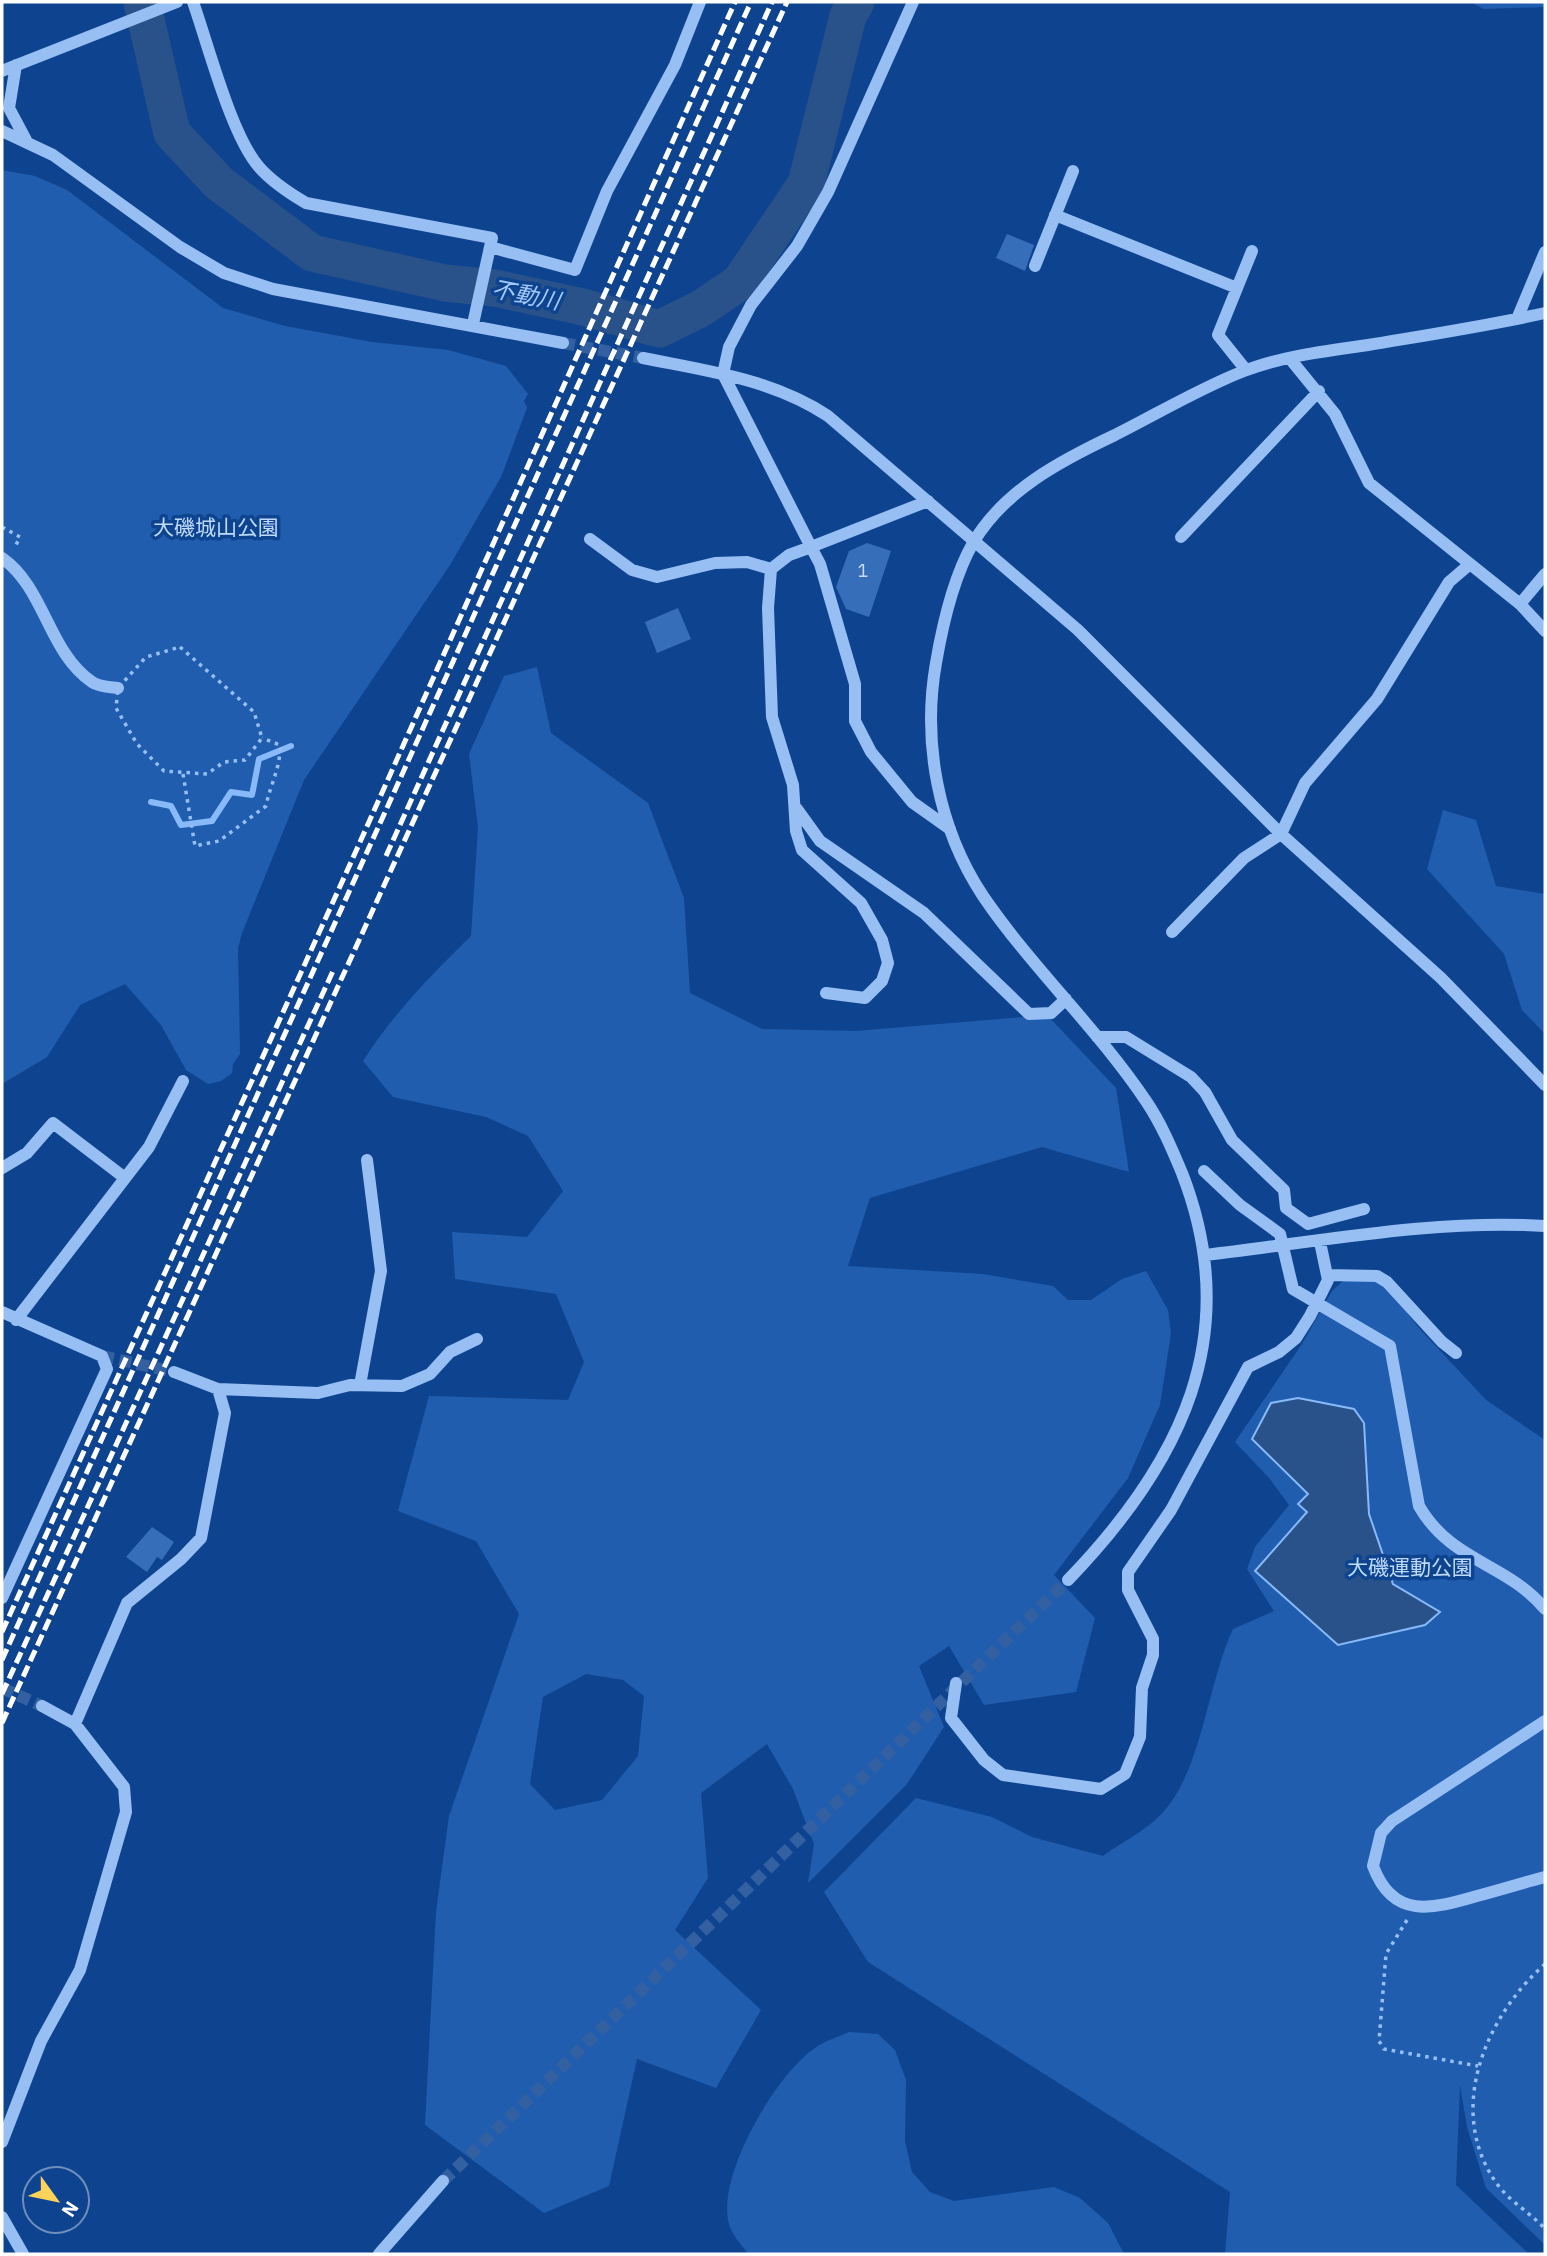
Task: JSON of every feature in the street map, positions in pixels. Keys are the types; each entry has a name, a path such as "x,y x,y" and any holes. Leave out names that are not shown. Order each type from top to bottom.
{"street":[{"path":"2,71 176,2"},
{"path":"193,2 238,132 257,166 281,188 306,203 492,238 475,319"},
{"path":"490,247 575,270 607,191 674,65 700,2"},
{"path":"913,2 828,192 797,246 751,305 729,347 723,374 820,564 855,684 855,721 871,752 912,802 950,829"},
{"path":"16,65 9,108 27,141"},
{"path":"2,131 53,155 180,247 224,273 273,289 475,319 563,343"},
{"path":"1035,266 1073,171"},
{"path":"1055,215 1237,288"},
{"path":"1246,370 1218,335 1252,251"},
{"path":"1517,319 1545,252"},
{"path":"1068,1580 1110,1536 1139,1495 1165,1455 1185,1412 1200,1368 1206,1328 1209,1275 1191,1196 1150,1106 983,895 950,829 932,747 932,685 946,616 958,576 975,540 1009,501 1054,464 1246,370 1545,313"},
{"path":"643,358 774,387 828,415 1072,625 1281,834 1441,978 1545,1085"},
{"path":"1291,360 1319,391 1335,414 1369,483 1520,604 1545,631"},
{"path":"1181,537 1319,391"},
{"path":"826,993 865,998 882,981 888,963 882,940 861,903 802,850 796,831 797,809 793,785 772,717 768,608 771,569 789,555 928,500"},
{"path":"590,539 632,570 657,578 715,563 747,562 771,569"},
{"path":"2,558 14,566 46,616 65,658 94,684 118,688"},
{"path":"1172,932 1244,858 1281,834 1305,783 1377,699 1449,582 1470,564"},
{"path":"1520,604 1545,574"},
{"path":"797,809 820,841 924,912 1029,1014 1051,1013 1066,999"},
{"path":"1097,1037 1126,1037 1191,1076 1205,1092 1232,1140 1284,1190 1286,1208 1308,1224 1364,1209"},
{"path":"2,1598 107,1369 102,1356 7,1319 149,1147 183,1081"},
{"path":"2,1168 27,1153 53,1123 125,1178"},
{"path":"360,1385 381,1271 368,1160"},
{"path":"1204,1171 1240,1205 1280,1234 1293,1289 1390,1346 1419,1506 1427,1519 1450,1543 1520,1585 1545,1609"},
{"path":"1205,1255 1427,1227 1506,1224 1545,1226"},
{"path":"956,1683 951,1718 984,1760 1003,1775 1101,1789 1125,1774 1140,1737 1142,1688 1153,1654 1150,1631 1128,1590 1128,1572 1171,1510 1248,1367 1279,1352 1296,1338 1328,1280 1320,1242"},
{"path":"1327,1275 1377,1276 1387,1282 1442,1342 1456,1353"},
{"path":"174,1372 218,1389 318,1394 360,1385 402,1386 430,1374 450,1352 477,1339"},
{"path":"75,1724 127,1603 181,1559 201,1538 225,1413 218,1389"},
{"path":"2,2142 41,2041 80,1970 126,1812 124,1787 75,1724 42,1706"},
{"path":"1545,1721 1392,1821 1381,1833 1373,1866 1378,1880 1388,1893 1400,1902 1431,1909 1545,1877"},
{"path":"379,2254 443,2181"},
{"path":"2,2217 23,2254"}],"path":[{"path":"2,527 19,537"},
{"path":"180,648 254,712 262,738 245,760 224,762 207,774 164,771 137,744 116,708 118,688 146,657 180,648"},
{"path":"183,772 195,846 219,841 266,806 270,785 281,761 280,745 262,738"},
{"path":"1416,1907 1386,1954 1379,2041 1384,2049 1478,2066"},
{"path":"1545,1964 1528,1979 1508,2007 1478,2066 1473,2115 1489,2170 1507,2197 1545,2229"}],"green space":[{"path":"1470,2 1545,2 1545,7 1484,9"},
{"name":"大磯城山公園","path":"2,170 35,176 67,190 223,308 285,326 372,342 448,350 506,366 528,394 524,401 527,408 501,477 450,565 304,780 242,933 238,948 240,1054 233,1064 232,1073 221,1081 208,1084 186,1070 161,1025 125,984 80,1005 47,1057 2,1084"},
{"path":"537,667 551,733 648,803 684,898 690,993 762,1029 855,1031 1047,1015 1116,1088 1129,1172 1042,1147 870,1198 848,1266 983,1274 1053,1286 1068,1300 1091,1300 1122,1279 1146,1271 1168,1310 1171,1333 1160,1405 1128,1478 1054,1575 1095,1618 1076,1692 984,1705 949,1646 919,1666 944,1727 907,1784 808,1883 814,1844 793,1789 767,1744 701,1793 708,1878 675,1930 761,2010 716,2088 637,2059 609,2186 544,2213 425,2125 436,1912 449,1816 519,1614 476,1541 398,1511 429,1396 568,1400 584,1362 556,1294 455,1279 452,1232 527,1237 563,1191 528,1136 486,1117 393,1097 363,1061 413,996 471,936 478,827 469,754 504,676","holes":["586,1674 623,1680 644,1696 638,1756 602,1800 555,1810 530,1784 543,1697"]},
{"path":"1443,810 1476,820 1496,886 1545,894 1545,1034 1522,1010 1504,954 1427,869"},
{"name":"大磯運動公園","path":"1375,1279 1389,1288 1418,1327 1486,1400 1545,1440 1545,2245 1486,2188 1467,2127 1460,2085 1456,2185 1529,2254 1225,2254 1230,2192 868,1962 824,1892 916,1798 992,1817 1032,1837 1103,1856 1158,1818 1177,1793 1187,1772 1224,1650 1233,1629 1274,1611 1247,1569 1255,1547 1289,1505 1269,1478 1235,1442 1302,1344 1332,1291 1344,1280"},
{"path":"849,2032 878,2034 895,2050 906,2080 905,2141 912,2172 930,2192 954,2201 1054,2187 1080,2198 1108,2223 1124,2254 748,2254 731,2230 727,2207 739,2157 751,2130 766,2104 799,2061 827,2041"}],"shaded area":[{"path":"1298,1398 1354,1409 1364,1423 1369,1514 1393,1584 1440,1612 1425,1625 1338,1645 1255,1571 1307,1512 1298,1504 1308,1494 1252,1439 1271,1403"}],"building":[{"path":"1007,234 1034,245 1025,271 996,258"},
{"path":"867,543 891,551 869,617 846,609 836,587 849,551"},
{"path":"678,608 691,639 657,653 645,622"},
{"path":"152,1527 174,1542 162,1560 157,1557 147,1572 126,1557"}],"waterway":[{"name":"不動川","path":"142,2 172,133 219,183 312,253 445,283 495,288 583,307 659,329 700,309 740,282 806,184 848,16 856,2"},
{"path":"151,802 171,806 181,825 212,821 231,792 252,795 259,759 291,746"}],"tunnel":[{"path":"563,343 643,358"},
{"path":"102,1356 174,1372"},
{"path":"443,2181 1068,1580"},
{"path":"2,1688 42,1706"}],"railway":[{"path":"2,1632 352,860 735,2"},
{"path":"2,1660 751,2"},
{"path":"386,856 772,2"},
{"path":"2,1723 787,2"},
{"path":"2,1694 333,971"}]}
